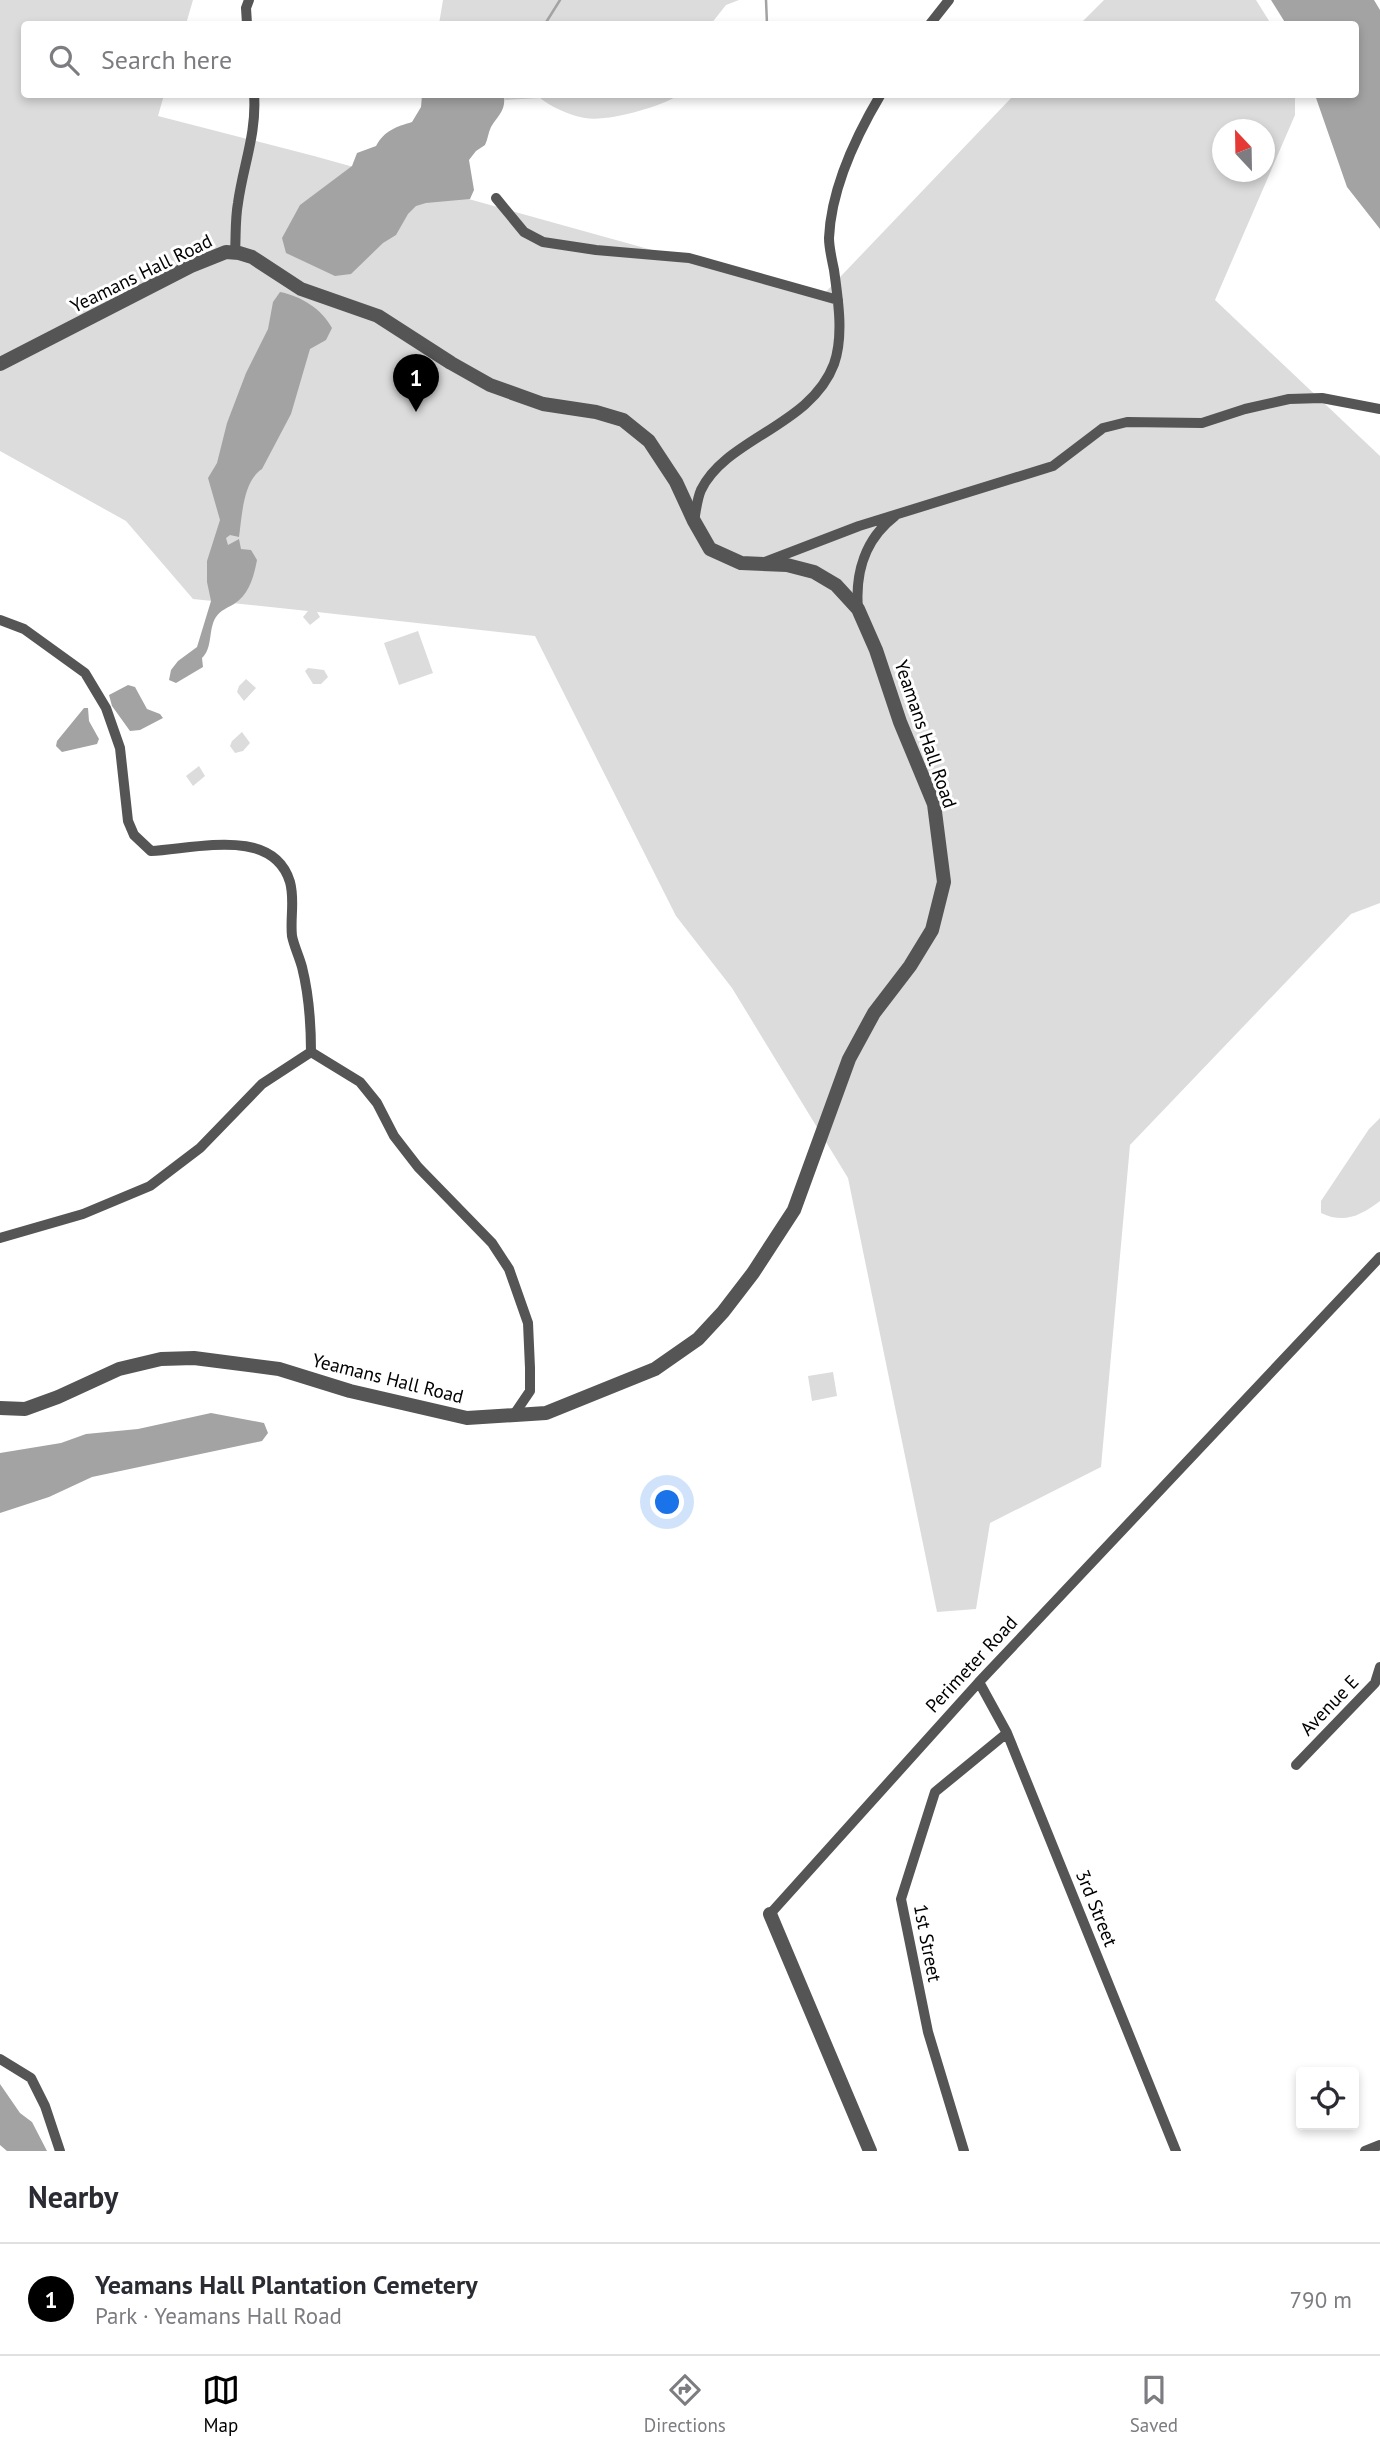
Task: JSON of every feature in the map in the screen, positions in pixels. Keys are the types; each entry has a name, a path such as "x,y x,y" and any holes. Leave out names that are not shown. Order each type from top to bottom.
{"street":[{"path":"247,21 249,0"},
{"path":"932,21 949,0"},
{"path":"235,253 237,206 251,147 254,98"},
{"path":"694,521 699,493 708,479 728,460 808,404 824,385 834,363 838,339 838,300 829,239 838,187 850,153 879,98"},
{"path":"496,198 524,232 543,242 596,250 689,258 838,300"},
{"name":"Yeamans Hall Road","path":"0,364 191,266 226,252 252,257 301,289 378,316 489,385 543,404 596,412 623,420 649,440 676,482 710,549 741,563 787,565 814,572 836,585 858,609 934,804 944,882 932,930 910,966 874,1013 849,1059 794,1210 753,1273 723,1312 698,1339 655,1369 546,1413 467,1418 350,1391 279,1369 194,1358 161,1359 119,1369 25,1409 0,1408"},
{"path":"760,564 899,513 1053,466 1103,428 1127,422 1202,423 1289,399 1322,398 1380,409"},
{"path":"858,609 856,589 859,567 866,550 899,513"},
{"path":"0,620 24,629 85,673 106,708 120,748 128,821 134,835 151,850 243,845 263,850 283,868 290,882 292,936 302,965 311,1010 312,1052"},
{"path":"312,1052 360,1082 377,1103 394,1136 418,1167 492,1243 509,1269 519,1291 528,1323 530,1368 530,1391 513,1416"},
{"path":"0,1238 82,1214 150,1186 200,1148 262,1084 312,1052"},
{"name":"Perimeter Road","path":"870,2151 770,1914 979,1682 1380,1257"},
{"name":"Avenue E","path":"1296,1765 1375,1683 1380,1667"},
{"name":"3rd Street","path":"979,1682 1007,1733 1176,2151"},
{"name":"1st Street","path":"964,2151 928,2032 901,1899 935,1792 1007,1733"},
{"path":"0,2059 31,2078 45,2106 60,2151"},
{"path":"1365,2151 1380,2145"}],"shaded area":[{"path":"0,0 193,0 187,21 21,21 21,98 163,98 158,116 314,156 821,297 1011,98 1295,98 1295,115 1275,161 1275,119 1212,119 1212,182 1266,182 1215,300 1380,456 1380,903 1351,914 1130,1145 1101,1467 990,1523 976,1609 937,1612 848,1178 732,988 676,916 535,636 317,612 320,617 310,625 303,617 308,611 193,599 126,521 0,451"},
{"path":"443,0 739,0 726,5 713,21 440,21"},
{"path":"1104,0 1256,0 1269,21 1083,21"},
{"path":"1271,0 1374,0 1380,10 1380,229 1347,187 1316,98 1359,98 1359,21 1284,21"},
{"path":"422,98 504,98 503,109 491,127 485,145 469,160 474,190 470,199 416,206 396,235 383,243 351,274 335,276 286,253 282,238 300,205 352,166 357,153 376,146 391,130 412,122 421,107"},
{"path":"505,98 540,98 505,100"},
{"path":"540,98 673,98 634,112 595,119 567,113"},
{"path":"280,292 310,304 323,315 332,328 326,340 310,349 291,414 262,469 247,490 239,537 230,535 226,538 228,545 239,539 241,549 251,550 257,560 250,585 244,596 216,617 208,649 202,658 203,667 176,683 169,680 171,670 178,661 197,647 211,601 207,561 220,520 208,478 217,463 227,423 246,373 268,329 273,302"},
{"path":"418,631 433,673 399,685 384,643"},
{"path":"308,668 324,670 328,677 321,684 313,684 305,671"},
{"path":"246,679 256,688 244,701 237,692"},
{"path":"128,685 135,687 147,709 163,718 140,730 130,731 112,706 109,695"},
{"path":"84,708 88,708 89,721 99,739 97,744 62,752 56,746 57,741"},
{"path":"242,732 250,743 243,751 235,753 230,746"},
{"path":"199,766 205,776 193,786 186,776"},
{"path":"1380,1118 1380,1201 1352,1217 1337,1218 1321,1213 1321,1201 1369,1129"},
{"path":"833,1372 837,1396 812,1401 808,1376"},
{"path":"211,1413 264,1423 268,1433 262,1441 92,1477 49,1497 0,1513 0,1453 61,1443 86,1434 138,1429"},
{"path":"0,2084 20,2113 32,2122 47,2151 7,2151 0,2145"}],"waterway":[{"path":"547,21 560,0"},
{"path":"766,0 767,21"}],"place":[{"name":"Yeamans Hall Plantation Cemetery","path":"416,412"}]}
